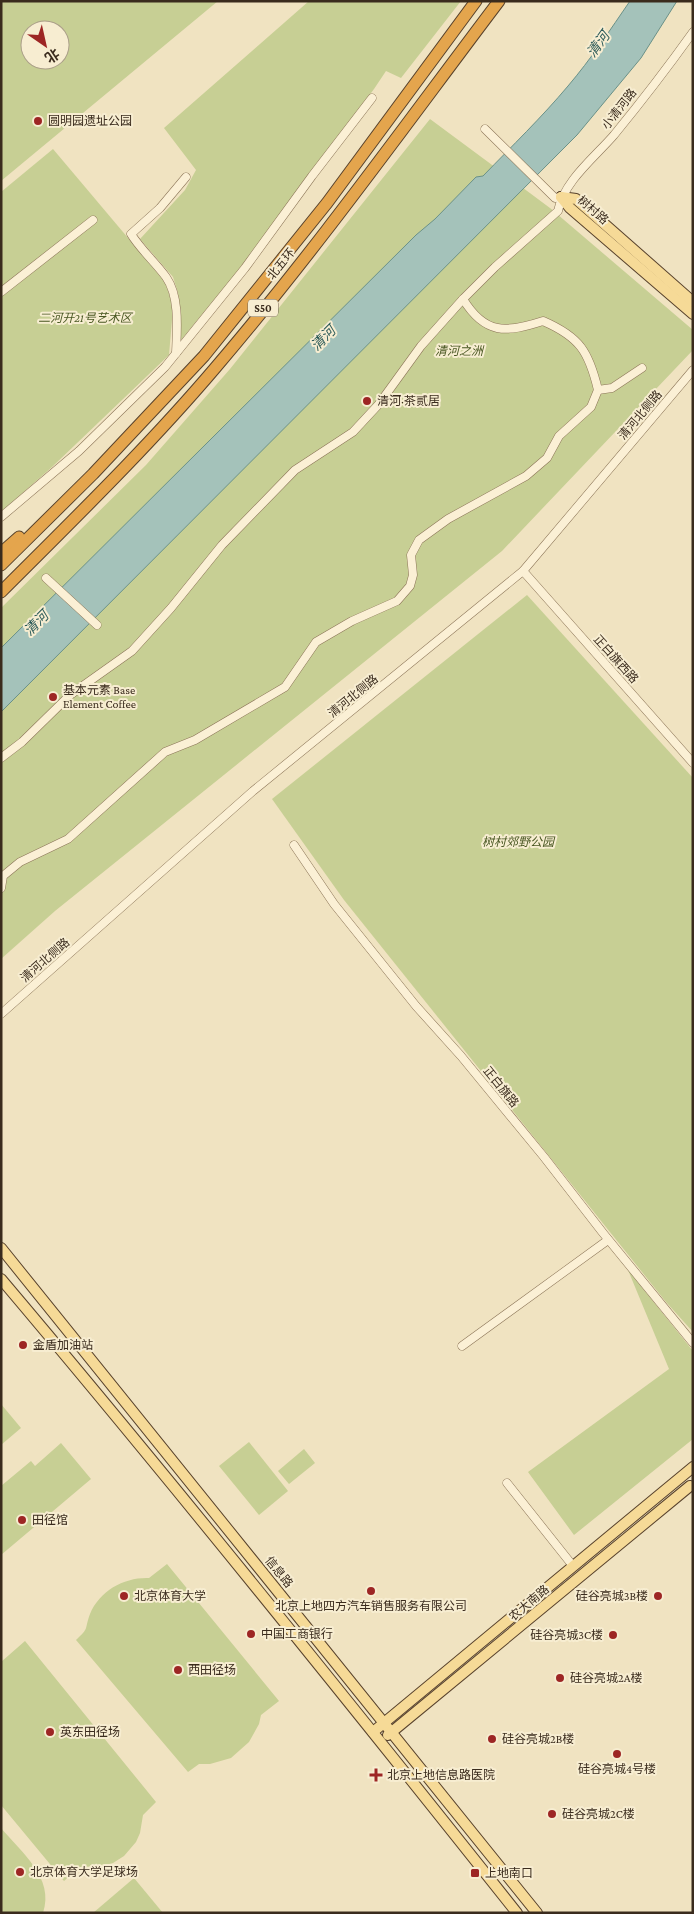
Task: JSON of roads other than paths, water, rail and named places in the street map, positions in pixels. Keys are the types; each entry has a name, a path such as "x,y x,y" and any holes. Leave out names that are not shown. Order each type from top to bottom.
{"highway":[{"name":"北五环","path":"1,565 93,474 204,356 327,203 476,1"},
{"name":"北五环","path":"1,592 107,486 216,368 341,212 499,1"},
{"path":"1,553 93,474"}],"main road":[{"name":"树村路","path":"562,197 576,199 693,302"},
{"name":"树村路","path":"562,197 570,208 693,314"},
{"name":"信息路","path":"1,1248 537,1913"},
{"path":"1,1279 100,1397 373,1732 516,1913"},
{"name":"农大南路","path":"373,1732 693,1467"},
{"name":"农大南路","path":"380,1741 692,1486"}],"street":[{"name":"小清河路","path":"1,758 22,742 70,695 132,651 171,608 222,545 295,470 353,432 379,404 421,346 463,299 495,267 558,211 562,197 574,179 614,134 693,32"},
{"path":"1,517 79,451 165,367 245,268 372,98"},
{"path":"485,129 547,191 555,198 562,197"},
{"path":"176,353 177,324 170,284 131,234 160,208 186,177"},
{"path":"1,292 93,220"},
{"path":"1,888 3,876 20,862 68,839 165,752 195,740 285,687 316,642 352,621 397,601 410,586 413,575 411,555 420,540 448,519 526,476 546,458 559,436 591,407 598,390 591,364 577,341 560,329 543,321 522,328 496,329 484,322 463,299"},
{"path":"598,390 612,388 642,368"},
{"name":"清河北侧路","path":"1,1014 253,791 523,571 693,370"},
{"name":"正白旗西路","path":"523,571 693,762"},
{"path":"46,578 97,625"},
{"name":"正白旗路","path":"294,844 334,904 416,1006 461,1056 544,1157 608,1240 693,1343"},
{"path":"462,1346 608,1240"},
{"path":"506,1483 573,1566"}],"water":[{"name":"清河","path":"630,1 677,1 641,58 577,135 1,712 1,648 416,235 435,219 476,177 483,176 527,131 576,76"}],"place":[{"name":"圆明园遗址公园","path":"38,121"},
{"name":"清河·茶贰居","path":"367,401"},
{"name":"基本元素 Base Element Coffee","path":"53,697"},
{"name":"金盾加油站","path":"23,1345"},
{"name":"田径馆","path":"22,1520"},
{"name":"北京上地四方汽车销售服务有限公司","path":"371,1591"},
{"name":"北京体育大学","path":"124,1596"},
{"name":"硅谷亮城3B楼","path":"658,1596"},
{"name":"中国工商银行","path":"251,1634"},
{"name":"硅谷亮城3C楼","path":"613,1635"},
{"name":"西田径场","path":"178,1670"},
{"name":"硅谷亮城2A楼","path":"560,1678"},
{"name":"英东田径场","path":"50,1732"},
{"name":"硅谷亮城2B楼","path":"492,1739"},
{"name":"硅谷亮城4号楼","path":"617,1754"},
{"name":"北京上地信息路医院","path":"376,1775"},
{"name":"硅谷亮城2C楼","path":"552,1814"},
{"name":"北京体育大学足球场","path":"20,1872"},
{"name":"上地南口","path":"475,1873"}],"park label":[{"name":"二河开21号艺术区","path":"85,318"},
{"name":"清河之洲","path":"459,351"},
{"name":"树村郊野公园","path":"518,842"}]}
